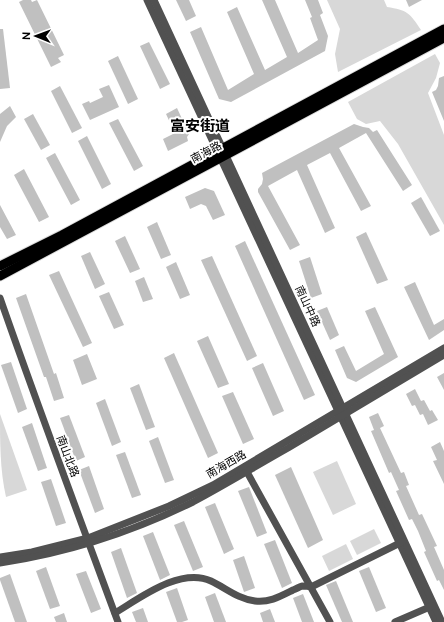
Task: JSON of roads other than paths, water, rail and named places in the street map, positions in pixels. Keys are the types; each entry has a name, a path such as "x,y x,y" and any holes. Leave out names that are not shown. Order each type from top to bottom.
{"main road":[{"name":"南海路","path":"0,276 444,29"},
{"name":"南海路","path":"0,266 444,38"}],"street":[{"name":"南山中路","path":"147,0 222,153"},
{"name":"南山中路","path":"154,0 222,153 402,542 432,606 442,622"},
{"name":"南山北路","path":"0,298 41,416 118,622"},
{"name":"南海西路","path":"0,563 45,555 136,527 168,514 212,492 246,472 444,348"},
{"name":"南海西路","path":"0,557 89,541 146,516 213,485 444,355"},
{"path":"246,472 330,622"},
{"path":"115,613 172,581 195,577 210,580 238,596 256,601 265,601 302,586 311,587 402,542"},
{"name":"南山中路","path":"432,606 436,622"},
{"path":"395,622 432,606"}],"district":[{"name":"富安街道","path":"200,126"}]}
